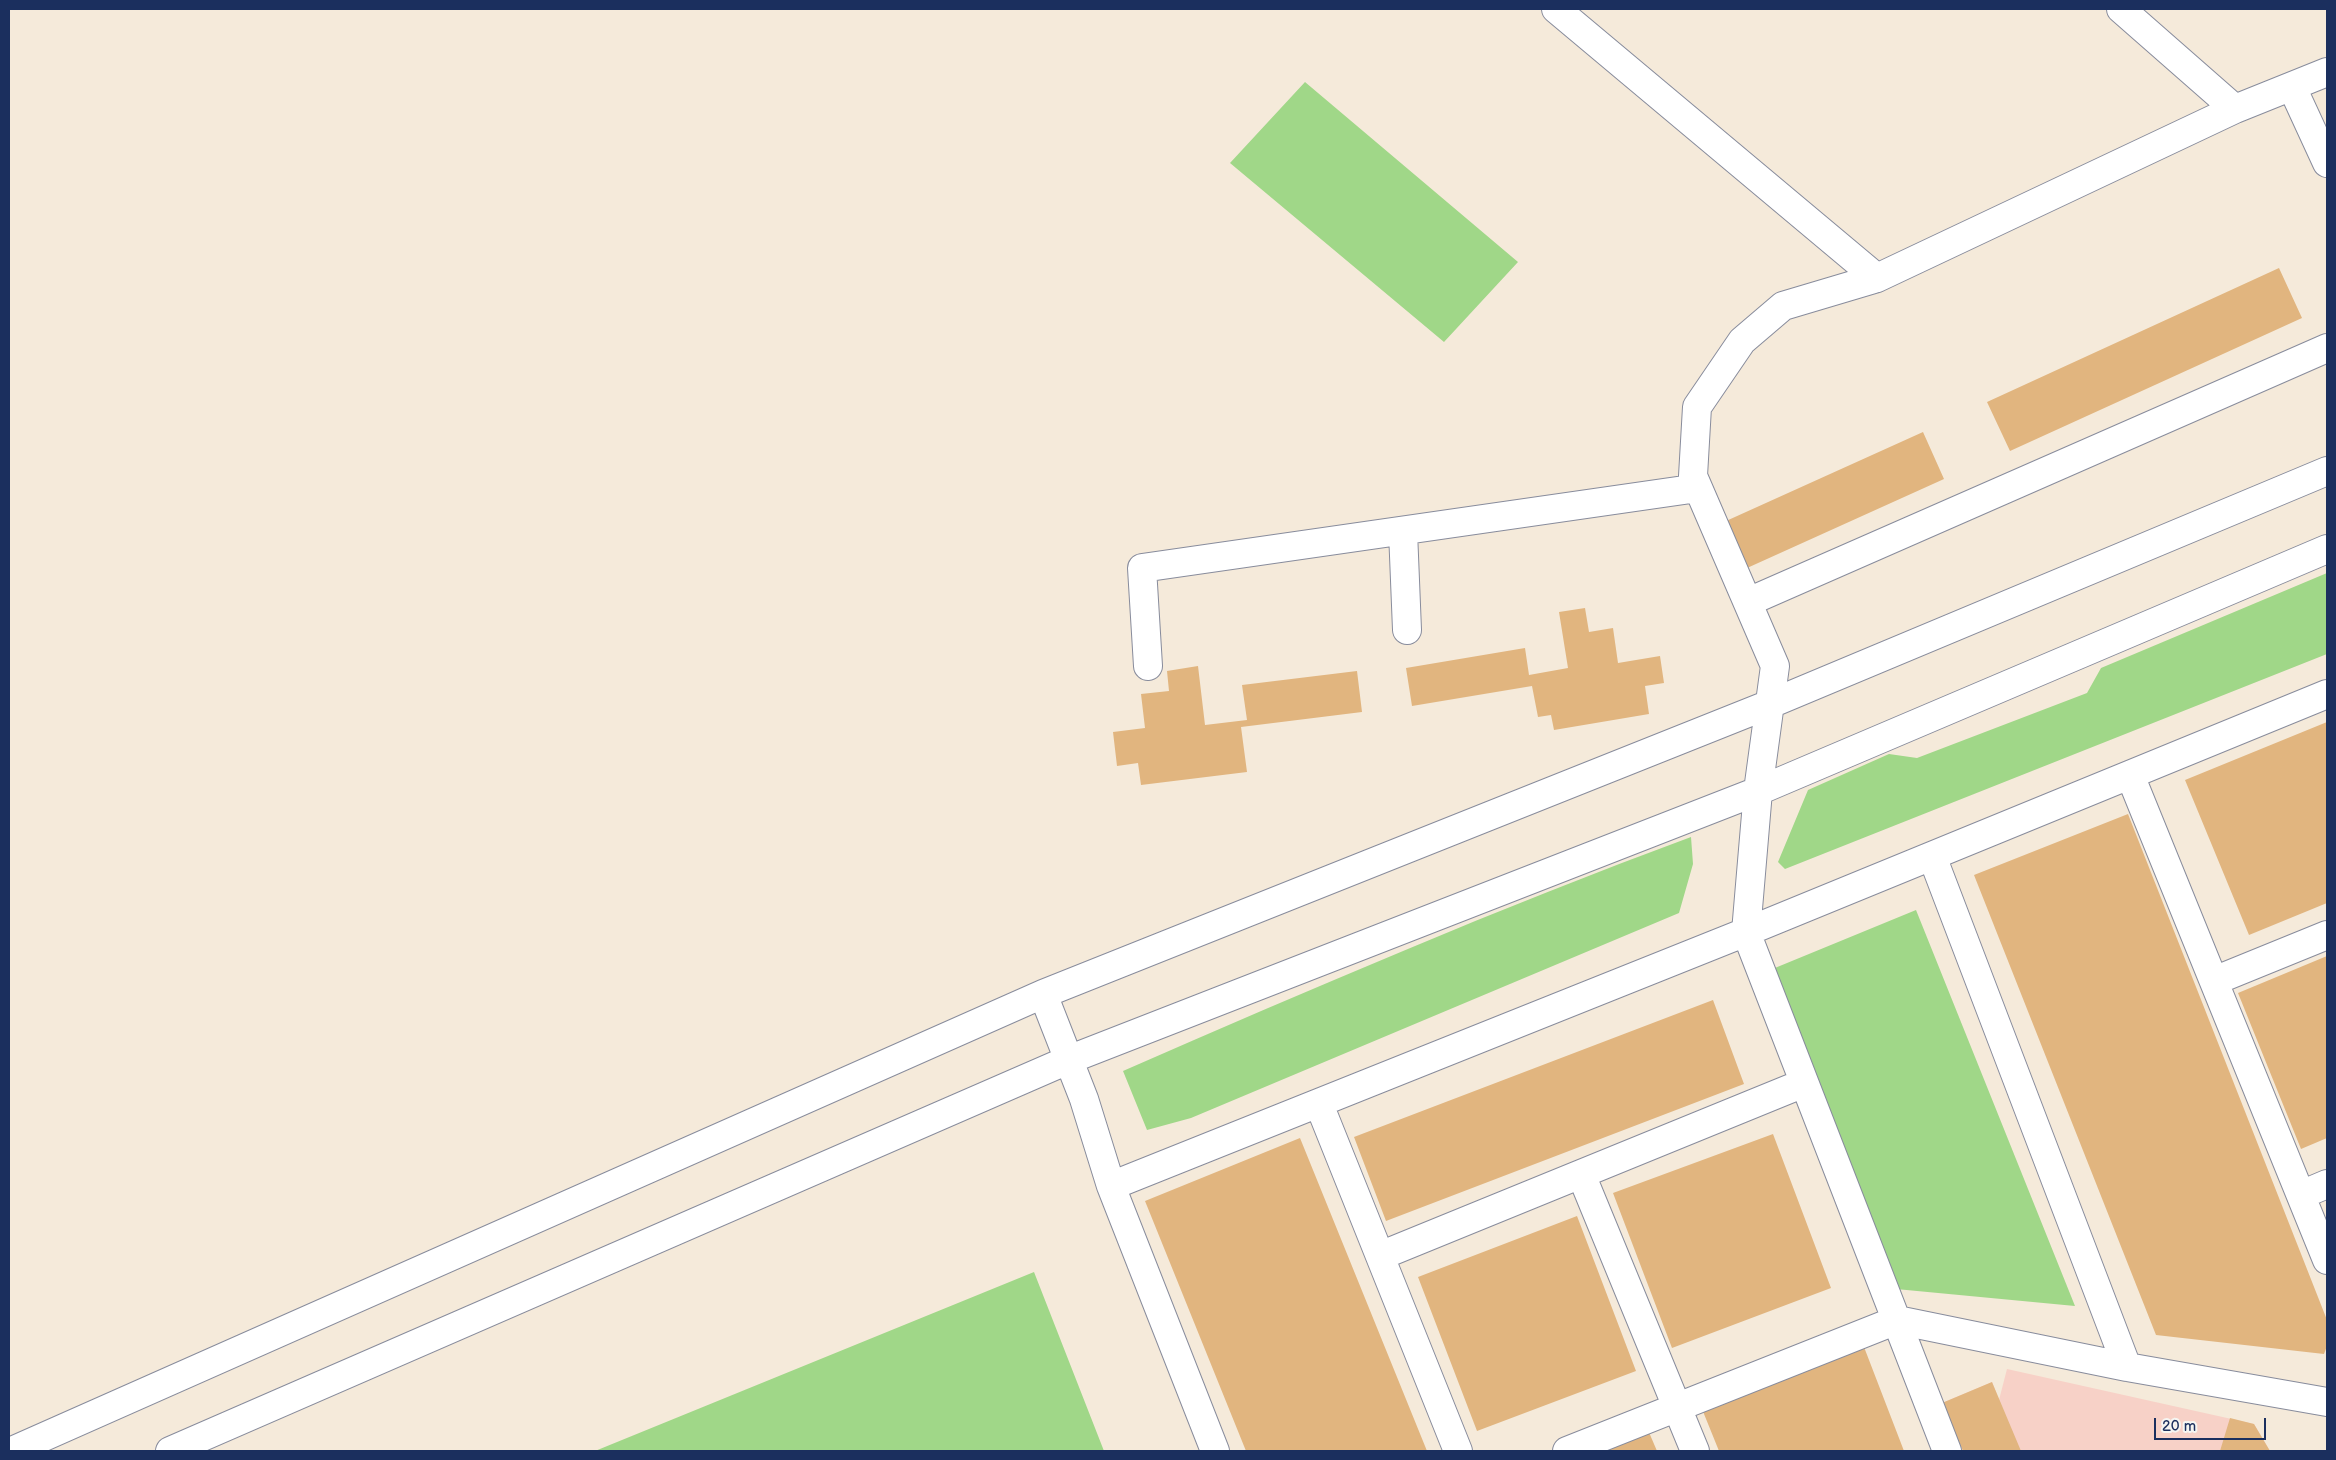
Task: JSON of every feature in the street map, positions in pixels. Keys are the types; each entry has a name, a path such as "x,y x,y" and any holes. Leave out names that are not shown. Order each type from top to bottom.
{"street":[{"path":"1556,9 1877,278"},
{"path":"2121,9 2235,110"},
{"path":"1947,1451 1746,932 1758,791 1775,666 1693,476 1697,407 1742,341 1782,306 1877,278 2235,110 2327,72"},
{"path":"2292,86 2327,163"},
{"path":"1748,602 2327,348"},
{"path":"12,1451 1043,994 1770,704 2327,471"},
{"path":"1148,666 1142,568 1698,488"},
{"path":"1403,531 1408,630"},
{"path":"170,1451 1068,1060 1758,791 2327,549"},
{"path":"1111,1186 1746,932 2327,694"},
{"path":"2130,775 2327,1260"},
{"path":"1932,856 2127,1367"},
{"path":"2214,981 2327,935"},
{"path":"1043,994 1084,1099 1111,1186 1215,1451"},
{"path":"1380,1256 1804,1083"},
{"path":"1319,1104 1458,1451"},
{"path":"1581,1174 1695,1451"},
{"path":"2300,1195 2327,1184"},
{"path":"1567,1451 1896,1320 2127,1367 2327,1402"}],"shaded area":[{"path":"2007,1369 2254,1424 2270,1451 1963,1451 1942,1403 1992,1382 1999,1400"}],"green space":[{"path":"1305,82 1518,262 1444,342 1230,163"},
{"path":"2327,573 2327,654 1785,869 1778,862 1808,790 1889,754 1917,758 2087,693 2101,668"},
{"path":"1691,837 1693,864 1679,913 1191,1118 1147,1130 1123,1071 1476,921"},
{"path":"1916,910 2075,1306 1896,1289 1770,970"},
{"path":"1034,1272 1104,1451 595,1451"}],"building":[{"path":"2279,268 2302,318 2010,451 1987,402"},
{"path":"1923,432 1944,479 1736,573 1715,526"},
{"path":"1585,608 1589,632 1613,628 1618,663 1660,656 1664,683 1645,686 1649,714 1554,730 1551,715 1538,717 1532,686 1412,706 1406,668 1525,648 1529,675 1568,668 1559,612"},
{"path":"1198,666 1205,725 1247,720 1242,685 1357,671 1362,712 1241,727 1247,772 1141,785 1138,763 1117,766 1113,732 1145,728 1141,694 1169,691 1167,671"},
{"path":"2327,722 2327,903 2249,935 2185,780"},
{"path":"2128,814 2327,1320 2327,1346 2324,1354 2156,1335 1974,875"},
{"path":"2327,956 2327,1138 2301,1149 2238,993"},
{"path":"1713,1000 1744,1084 1386,1221 1354,1137"},
{"path":"1773,1134 1831,1288 1672,1348 1613,1193"},
{"path":"1300,1138 1427,1451 1246,1451 1145,1201"},
{"path":"1577,1216 1636,1371 1477,1431 1418,1277"},
{"path":"1864,1347 1904,1451 1719,1451 1702,1409"},
{"path":"1992,1382 2021,1451 1963,1451 1942,1403"},
{"path":"2230,1418 2254,1424 2270,1451 2220,1451"},
{"path":"1648,1430 1657,1451 1597,1451"}]}
